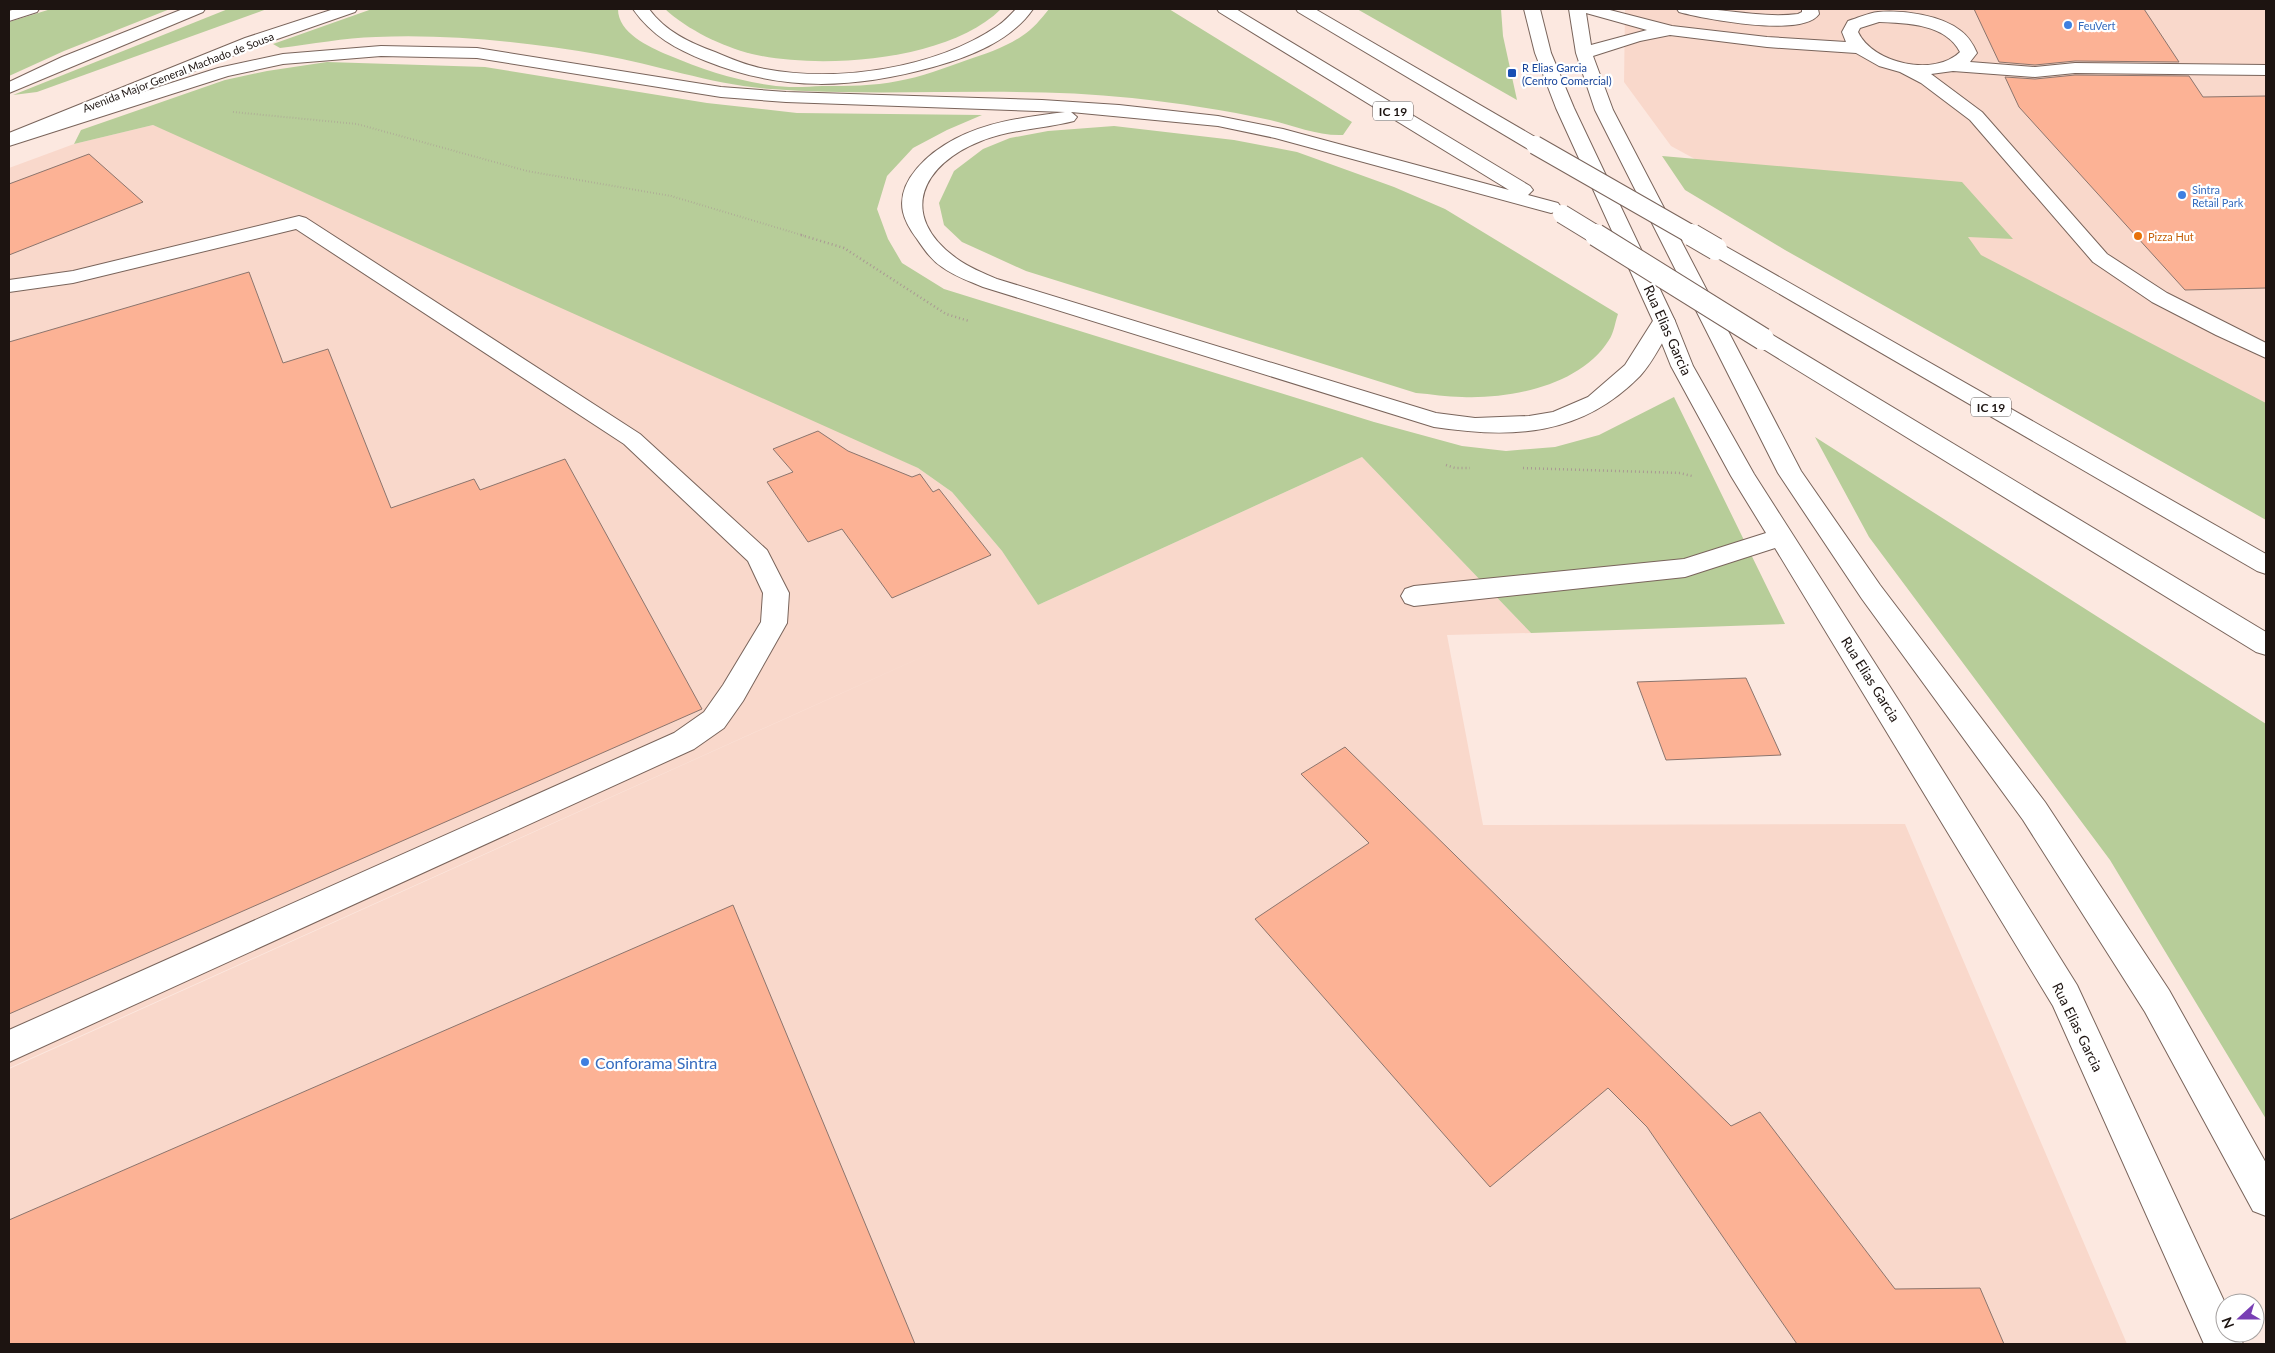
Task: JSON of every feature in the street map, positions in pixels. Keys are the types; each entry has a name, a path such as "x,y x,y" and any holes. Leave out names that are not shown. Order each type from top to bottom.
{"main road":[{"path":"9,16 32,9"},
{"path":"9,88 68,61 198,9"},
{"name":"Avenida Major General Machado de Sousa","path":"235,31 301,9"},
{"name":"Avenida Major General Machado de Sousa","path":"9,140 251,42 349,9"},
{"path":"641,9 655,29 693,51 744,69 772,76 802,79 866,76 903,71 945,59 987,41 1006,27 1025,9"},
{"name":"IC 19","path":"1225,9 2266,645"},
{"name":"IC 19","path":"1304,9 1535,145 2266,565"},
{"name":"Rua Elias Garcia","path":"1532,9 1543,53 1566,108 1664,321 1682,366 1743,476 1898,723 2065,996 2224,1344"},
{"path":"1577,9 1584,53 1604,110 1790,474 1871,592 2034,810 2157,1001 2266,1198"},
{"path":"1588,9 1672,31 1720,35 1766,42 1857,48 1887,63 1906,68 1928,70 1951,67 2035,72 2075,68"},
{"path":"1642,9 1720,35"},
{"path":"1685,9 1703,14 1782,22 1806,18 1811,14 1810,9"},
{"path":"1766,42 1850,32 1859,23 1897,9"},
{"path":"1924,9 1939,24 1967,45 1969,54 1965,61 1951,67"},
{"path":"1877,17 1906,18 1922,21 1987,50 2041,64 2075,68 2266,70"},
{"path":"1584,53 1637,36 1672,31"},
{"path":"1850,32 1851,40 1857,48"},
{"path":"9,140 183,84 283,59 381,51 477,53 731,93 786,97 1032,104 1119,110 1218,121 1277,133 1556,211"},
{"path":"1951,67 1960,80 1976,116"},
{"path":"1906,68 1927,79 1976,116 2100,258 2120,274 2152,294 2260,345"},
{"path":"1119,110 1054,119 1001,130 976,136 954,147 940,156 927,169 914,191 912,210 920,227 942,258 960,270 990,283 1434,420 1475,426 1529,424 1559,418 1596,402 1633,370 1664,321"},
{"path":"9,286 73,277 299,222 632,439 758,556 776,594 774,623 733,693 714,720 684,741 9,1046"},
{"path":"1414,596 1685,568 1781,537"}],"path":[{"path":"227,111 356,124 527,171 671,196 844,248 946,314 974,323"},
{"path":"1446,465 1455,468 1475,468"},
{"path":"1514,468 1680,473 1694,477"}],"shaded area":[{"path":"1625,9 2266,10 2266,451 1728,177 1671,146 1624,82"},
{"path":"153,125 460,246 918,468 952,492 1002,551 1038,605 1362,457 1531,633 1447,635 1483,825 1905,824 2127,1344 9,1344 9,1069 953,643 9,1068 9,168 74,144"}],"green space":[{"path":"51,9 170,9 64,51 9,76 9,22"},
{"path":"228,9 267,9 37,92 13,95"},
{"path":"372,9 618,9 619,18 629,32 660,52 730,77 782,87 796,87 879,84 924,75 989,53 1009,44 1030,30 1049,9 1169,9 1352,122 1343,135 1334,135 1219,110 1149,100 1087,94 1042,92 861,92 749,87 602,55 546,46 489,40 404,36 352,39 280,48 273,44"},
{"path":"665,9 1001,9 978,27 950,40 917,50 883,57 847,61 812,61 780,59 752,54 729,47 694,30"},
{"path":"1357,9 1501,9 1503,36 1517,100"},
{"path":"327,62 485,67 707,103 797,113 982,115 947,130 913,148 887,176 877,209 888,239 902,263 944,289 1374,422 1462,446 1506,451 1555,447 1599,435 1674,397 1785,624 1531,633 1362,457 1038,605 1002,551 952,492 918,468 153,125 74,144 81,130 225,80 267,71"},
{"path":"1114,126 1234,140 1297,152 1394,187 1445,209 1618,314 1612,334 1597,355 1581,368 1544,386 1523,392 1482,397 1456,397 1416,393 1026,271 962,242 944,225 939,203 954,171 983,149 1010,138 1048,131"},
{"path":"1662,156 1962,182 2013,239 1968,237 1981,255 2266,403 2266,520 1785,250 1685,190"},
{"path":"1815,437 2266,724 2266,1119 2110,860 1869,537"}],"building":[{"name":"FeuVert","path":"1974,9 2144,9 2179,62 2075,61 2035,65 1999,62"},
{"name":"Sintra Retail Park","path":"2075,75 2189,76 2203,97 2266,96 2266,288 2185,290 2019,107 2005,77 2035,79"},
{"path":"89,154 143,202 9,255 9,184"},
{"path":"249,272 283,363 328,349 391,508 474,479 480,490 565,459 702,709 9,1014 9,342"},
{"path":"818,431 848,451 912,477 920,474 933,492 939,489 991,555 892,598 842,529 808,542 767,482 793,472 773,449"},
{"path":"1746,678 1781,755 1666,760 1637,682"},
{"path":"1345,747 1731,1126 1760,1112 1895,1289 1980,1288 2004,1344 1797,1344 1647,1127 1608,1088 1490,1187 1255,919 1369,843 1301,774"},
{"name":"Conforama Sintra","path":"733,905 915,1344 9,1344 9,1220"}],"place":[{"name":"FeuVert","path":"2068,25"},
{"name":"R Elias Garcia (Centro Comercial)","path":"1512,73"},
{"name":"Sintra Retail Park","path":"2182,195"},
{"name":"Pizza Hut","path":"2138,236"},
{"name":"Conforama Sintra","path":"585,1062"}]}
